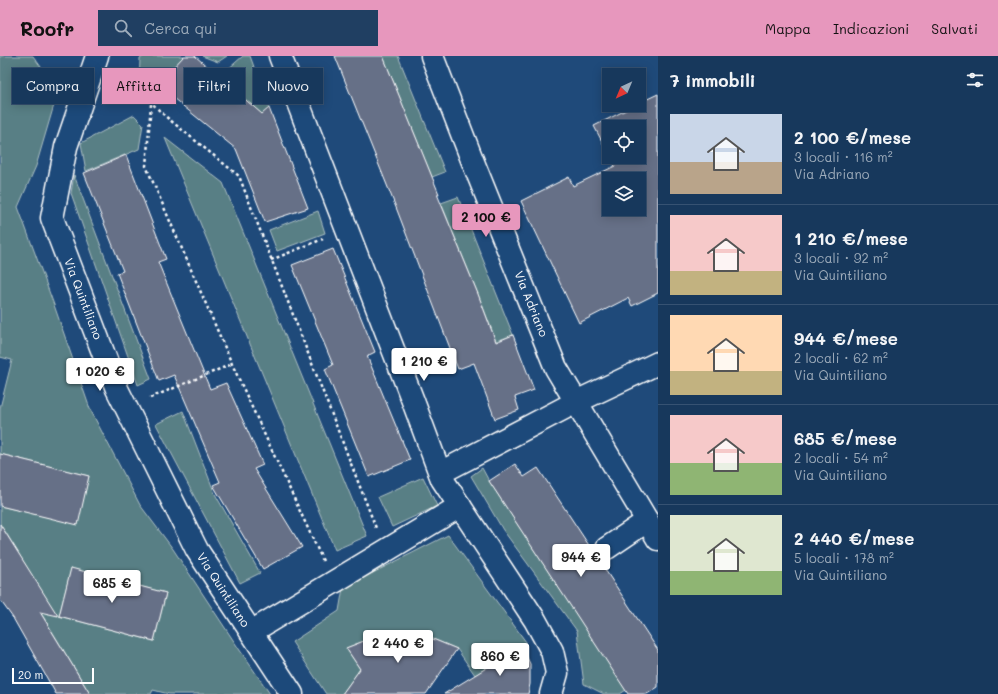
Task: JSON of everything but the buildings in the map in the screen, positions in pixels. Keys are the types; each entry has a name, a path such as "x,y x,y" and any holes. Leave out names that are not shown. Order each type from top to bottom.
{"street":[{"path":"280,56 442,479 535,620 552,651 557,673 551,694"},
{"name":"Via Adriano","path":"432,56 556,368 658,539"},
{"name":"Via Quintiliano","path":"106,61 66,147 52,218 125,408 196,550 292,694"},
{"path":"440,473 576,402 658,363"},
{"name":"Via Quintiliano","path":"251,632 460,506"},
{"path":"607,548 647,520"}],"path":[{"path":"106,61 114,68"},
{"path":"152,104 146,166 232,364 333,583"},
{"path":"153,104 165,116 238,176 385,552"},
{"path":"271,260 347,230"},
{"path":"125,408 232,364"}],"green space":[{"path":"0,56 33,56 42,68 12,68 12,104 54,105 36,166 18,207 90,409 140,505 173,549 270,694 169,694 153,690 151,694 90,694 29,593 39,587 5,531 0,534 0,506 77,524 89,476 0,454 0,408 12,360 0,357","holes":["71,569 166,593 154,641 59,616"]},
{"path":"144,56 184,56 173,68 140,68 140,59"},
{"path":"202,56 227,56 218,62"},
{"path":"243,56 250,56 254,68 253,68 253,104 268,104 269,108 262,114 245,99 245,68 229,68"},
{"path":"383,56 398,56 445,172 432,177"},
{"path":"134,115 143,124 139,149 86,171 81,143"},
{"path":"165,138 223,183 367,536 335,550"},
{"path":"74,175 151,379 138,385 71,193"},
{"path":"458,197 513,335 496,341 441,203"},
{"path":"318,211 325,233 277,251 269,230"},
{"path":"183,411 215,494 260,573 240,583 156,424"},
{"path":"482,468 489,481 626,690 620,694 604,694 584,684 577,631 503,530 471,476"},
{"path":"423,477 437,506 392,527 378,497"},
{"path":"448,535 526,642 475,675 457,649 428,637 387,632 346,648 360,669 342,694 326,694 292,642 339,611 343,588"}]}
